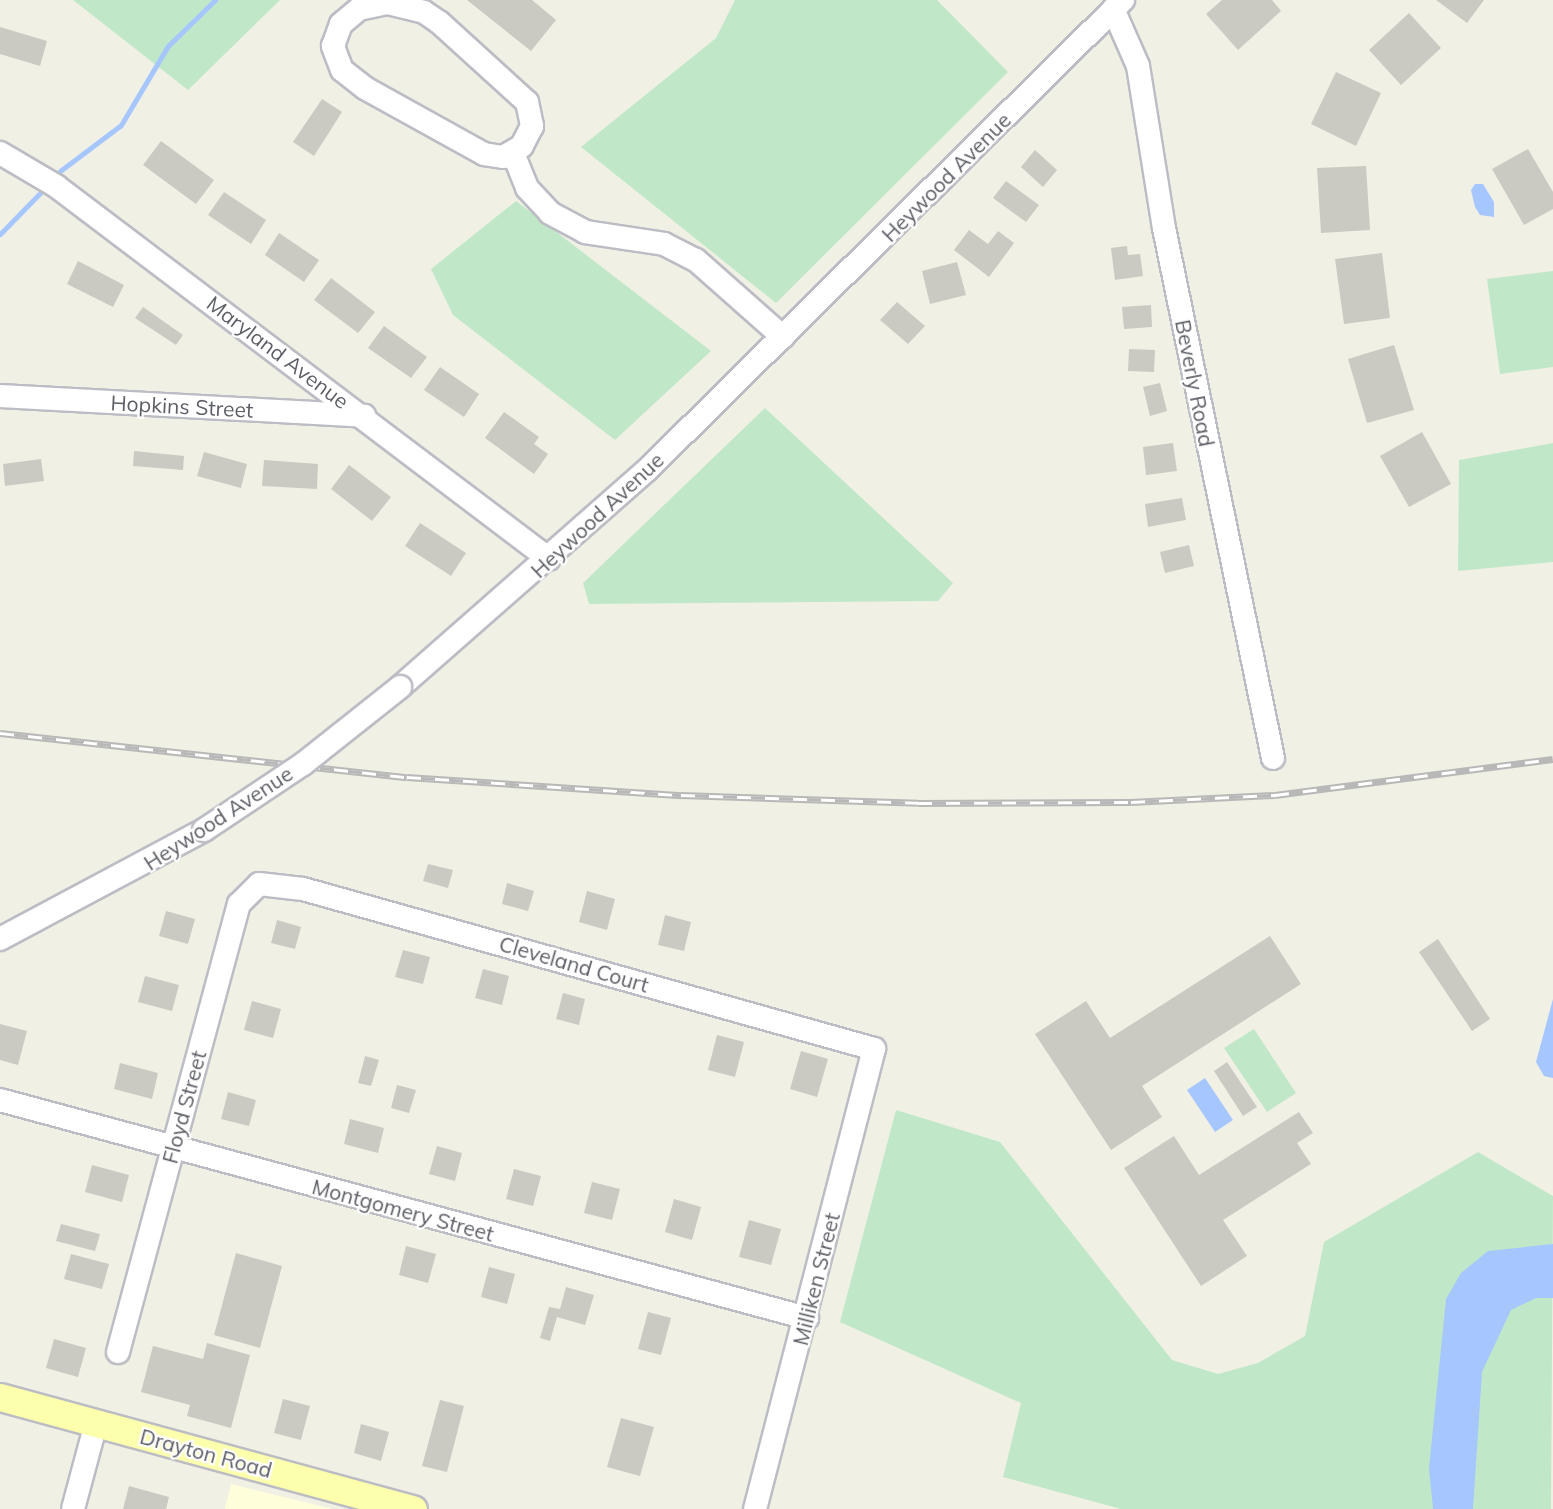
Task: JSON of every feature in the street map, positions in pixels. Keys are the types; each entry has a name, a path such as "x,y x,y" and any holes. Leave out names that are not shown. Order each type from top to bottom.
{"main road":[{"name":"Drayton Road","path":"0,1397 413,1509"}],"street":[{"path":"388,3 424,12 439,22 532,108 528,137 513,153 484,154 353,80 334,57 341,24 359,9 388,3"},
{"name":"Heywood Avenue","path":"0,939 204,830 312,757 400,687 549,560 783,337 1118,5"},
{"name":"Beverly Road","path":"1118,5 1137,66 1164,228 1273,758"},
{"name":"Maryland Avenue","path":"0,153 56,186 364,416 549,560"},
{"path":"513,153 527,188 550,213 585,232 664,244 696,260 783,337"},
{"name":"Hopkins Street","path":"0,396 364,416"},
{"name":"Cleveland Court","path":"273,883 874,1049"},
{"name":"Floyd Street","path":"118,1352 239,904 252,887 273,883"},
{"name":"Milliken Street","path":"755,1509 807,1318 874,1049"},
{"name":"Montgomery Street","path":"0,1100 807,1318"},
{"path":"73,1509 96,1423"}],"shaded area":[{"path":"73,0 280,0 188,90"},
{"path":"735,0 937,0 1008,72 776,303 581,147 716,38"},
{"path":"516,201 711,351 615,440 453,315 431,269"},
{"path":"1553,271 1553,367 1500,374 1487,279"},
{"path":"765,408 953,583 938,601 589,604 583,583"},
{"path":"1553,443 1553,562 1458,571 1459,460"},
{"path":"1254,1029 1296,1093 1267,1112 1224,1048"},
{"path":"896,1110 1000,1142 1172,1360 1218,1374 1258,1363 1305,1336 1324,1242 1478,1152 1553,1196 1551,1509 1121,1509 1003,1477 1021,1403 840,1322"},
{"path":"231,1484 333,1509 225,1509"}],"water":[{"path":"1475,184 1483,184 1494,202 1494,217 1480,215 1475,207 1471,190"},
{"path":"1553,999 1553,1078 1544,1076 1536,1062"},
{"path":"1205,1078 1233,1120 1215,1132 1187,1090"},
{"path":"1553,1244 1553,1298 1536,1298 1511,1310 1482,1372 1473,1509 1433,1509 1429,1468 1446,1299 1461,1273 1488,1251"}],"building":[{"path":"467,0 532,0 556,20 531,51"},
{"path":"1222,0 1272,0 1281,11 1238,50 1206,14"},
{"path":"1436,0 1484,0 1467,23"},
{"path":"1409,13 1441,48 1401,85 1369,50"},
{"path":"0,27 47,41 40,66 0,54"},
{"path":"1336,72 1381,93 1356,146 1311,124"},
{"path":"322,99 342,112 314,156 293,142"},
{"path":"161,141 214,180 196,204 143,165"},
{"path":"1528,149 1553,192 1553,209 1524,225 1492,169"},
{"path":"1035,150 1057,170 1043,187 1021,167"},
{"path":"1366,166 1370,230 1321,233 1317,168"},
{"path":"1006,181 1039,205 1026,222 993,198"},
{"path":"224,192 266,220 251,244 208,215"},
{"path":"969,230 988,244 998,231 1014,243 989,277 954,250"},
{"path":"279,233 319,260 304,282 265,255"},
{"path":"1127,246 1128,255 1140,254 1143,276 1115,280 1111,248"},
{"path":"1382,253 1390,318 1344,324 1335,259"},
{"path":"78,261 124,285 113,307 67,284"},
{"path":"957,262 966,295 930,304 922,271"},
{"path":"331,278 375,312 358,333 314,300"},
{"path":"897,302 925,326 908,344 880,320"},
{"path":"1151,305 1152,327 1124,329 1122,307"},
{"path":"143,307 183,335 176,345 135,318"},
{"path":"384,326 427,357 411,378 368,348"},
{"path":"1394,345 1414,410 1367,423 1348,359"},
{"path":"1129,349 1155,350 1154,372 1128,371"},
{"path":"440,367 479,394 464,417 424,390"},
{"path":"1160,383 1167,411 1150,416 1143,387"},
{"path":"504,412 539,437 534,444 548,454 534,474 485,438"},
{"path":"1422,432 1451,484 1409,507 1380,456"},
{"path":"1173,443 1177,471 1146,475 1143,447"},
{"path":"134,451 184,456 183,470 133,466"},
{"path":"204,452 247,464 241,488 197,476"},
{"path":"41,459 44,481 5,486 3,464"},
{"path":"264,460 318,464 317,489 262,486"},
{"path":"349,465 391,497 372,521 331,489"},
{"path":"1182,498 1186,520 1148,527 1145,504"},
{"path":"420,523 466,553 451,576 405,546"},
{"path":"1189,545 1194,566 1165,573 1160,552"},
{"path":"428,864 453,870 448,888 423,881"},
{"path":"507,883 534,891 528,911 502,904"},
{"path":"587,891 615,899 607,930 579,922"},
{"path":"166,911 195,919 188,944 159,936"},
{"path":"665,915 691,922 684,951 658,945"},
{"path":"277,920 301,927 295,949 271,943"},
{"path":"1270,936 1301,984 1142,1086 1162,1117 1111,1150 1035,1034 1086,1001 1110,1038"},
{"path":"1438,939 1490,1019 1472,1031 1419,952"},
{"path":"403,950 430,957 423,984 395,977"},
{"path":"483,969 509,976 502,1005 475,998"},
{"path":"145,976 179,985 172,1011 138,1002"},
{"path":"563,993 585,999 579,1025 556,1019"},
{"path":"252,1001 281,1009 273,1038 244,1030"},
{"path":"0,1024 27,1031 18,1065 0,1060"},
{"path":"717,1035 744,1042 735,1077 708,1070"},
{"path":"801,1051 828,1059 817,1097 790,1089"},
{"path":"365,1056 379,1060 371,1086 358,1083"},
{"path":"1227,1062 1257,1107 1243,1116 1214,1071"},
{"path":"120,1063 158,1073 152,1099 114,1089"},
{"path":"397,1085 416,1090 409,1113 391,1108"},
{"path":"228,1092 256,1100 249,1126 221,1119"},
{"path":"1299,1112 1313,1133 1297,1143 1311,1164 1223,1220 1247,1256 1201,1286 1124,1168 1174,1136 1199,1175"},
{"path":"350,1119 384,1128 378,1153 344,1144"},
{"path":"437,1146 462,1153 455,1181 429,1174"},
{"path":"92,1165 129,1175 122,1202 85,1192"},
{"path":"514,1169 541,1176 533,1206 506,1199"},
{"path":"592,1182 620,1189 612,1220 584,1213"},
{"path":"674,1199 701,1207 692,1240 665,1232"},
{"path":"749,1220 781,1229 771,1265 739,1257"},
{"path":"61,1224 100,1234 95,1251 56,1241"},
{"path":"406,1246 436,1254 428,1283 399,1275"},
{"path":"236,1253 282,1266 260,1348 214,1335"},
{"path":"71,1254 109,1264 102,1289 64,1279"},
{"path":"489,1267 515,1274 507,1304 481,1297"},
{"path":"566,1287 594,1295 585,1325 557,1317 550,1341 540,1338 549,1307 560,1309"},
{"path":"648,1312 671,1318 661,1355 638,1349"},
{"path":"54,1339 86,1348 78,1377 46,1368"},
{"path":"207,1343 250,1355 231,1428 187,1416 190,1405 141,1392 153,1346 203,1359"},
{"path":"283,1399 310,1406 301,1440 274,1433"},
{"path":"440,1400 464,1406 447,1472 422,1466"},
{"path":"621,1418 654,1427 640,1476 607,1467"},
{"path":"361,1424 389,1432 381,1461 354,1453"},
{"path":"129,1486 169,1497 166,1509 123,1509"}],"waterway":[{"path":"60,171 121,125 168,46 215,0"},
{"path":"0,234 40,193"}],"railway":[{"path":"0,733 407,777 681,795 918,803 1131,802 1275,795 1553,759"}]}
